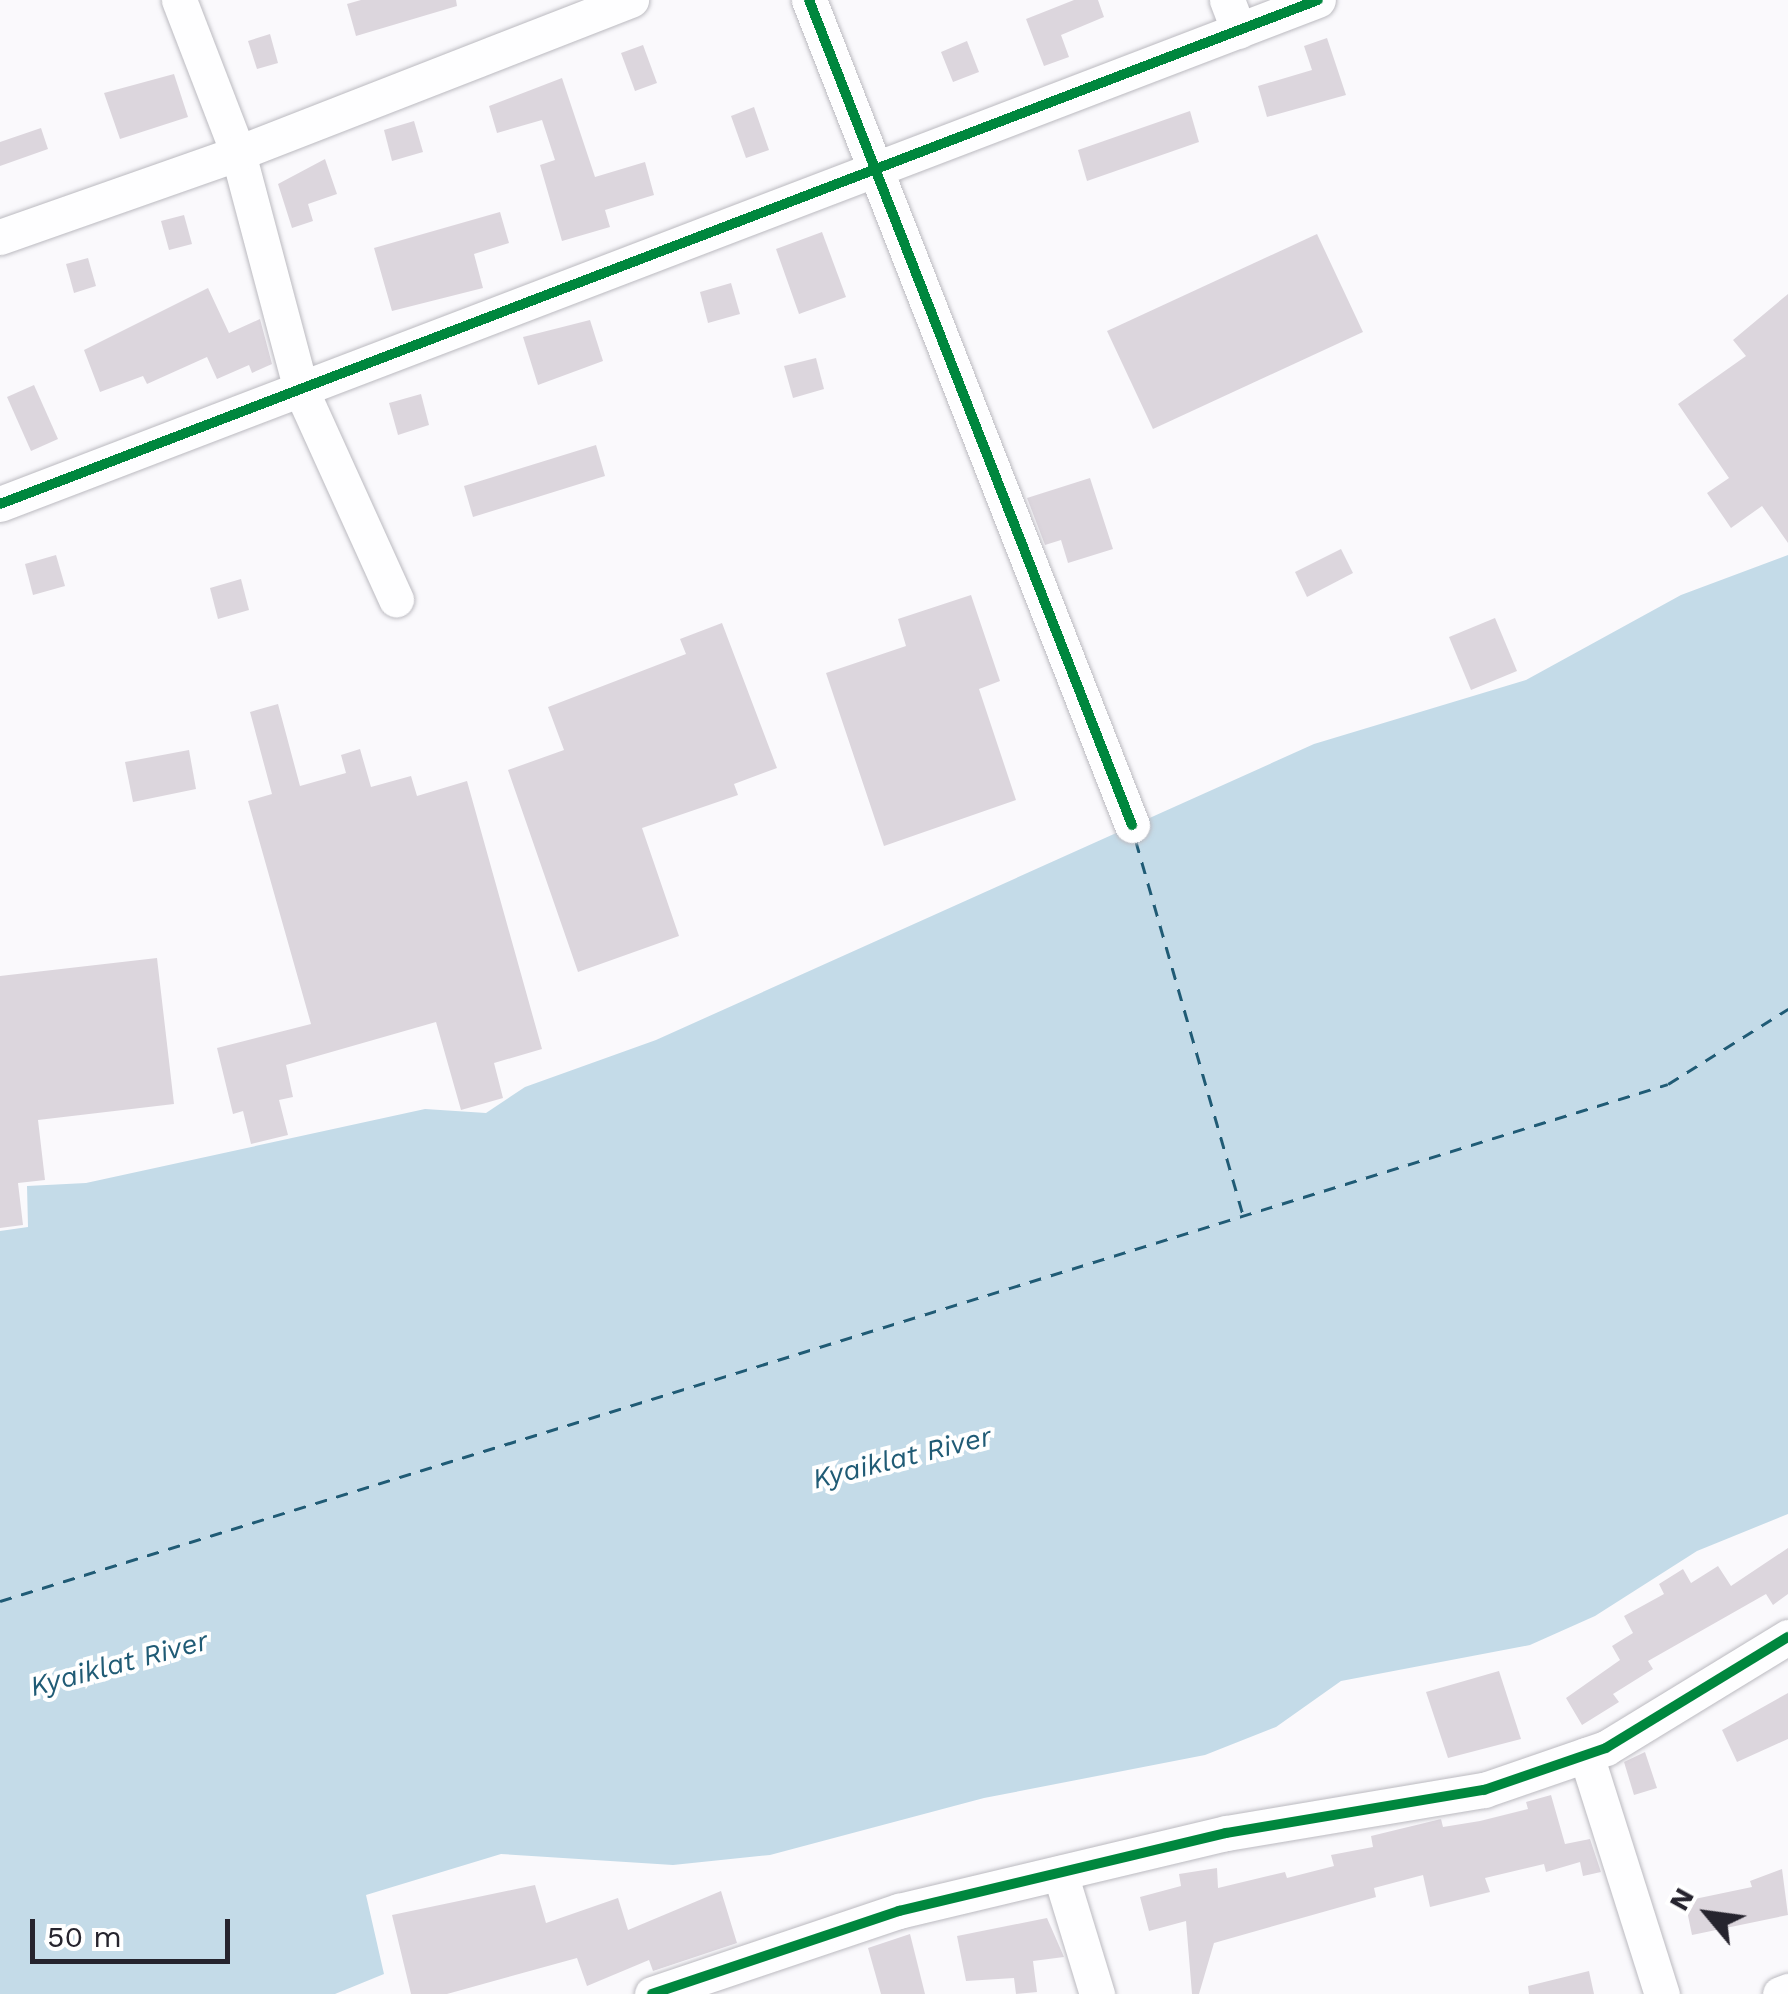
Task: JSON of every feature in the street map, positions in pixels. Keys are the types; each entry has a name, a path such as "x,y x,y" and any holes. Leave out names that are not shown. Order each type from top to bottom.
{"street":[{"path":"180,0 238,153 301,390 396,598"},
{"path":"0,237 238,153 631,0"},
{"path":"809,0 1132,825"},
{"path":"0,504 876,172 1233,16 1318,0"},
{"path":"652,1994 899,1911 1226,1833 1484,1790 1586,1755 1788,1637"},
{"path":"1586,1755 1662,1994"},
{"path":"1060,1872 1097,1994"},
{"path":"1780,1994 1788,1992"}],"water":[{"name":"Kyaiklat River","path":"1788,555 1788,1514 1697,1551 1595,1616 1530,1645 1341,1681 1276,1727 1205,1755 984,1798 770,1855 673,1865 501,1854 366,1895 384,1974 335,1994 0,1994 0,1231 28,1227 27,1186 86,1183 425,1109 486,1113 525,1087 656,1040 1314,744 1526,680 1681,595"}],"building":[{"path":"361,0 456,0 457,6 356,36 347,4"},
{"path":"1074,0 1098,0 1104,17 1061,35 1069,57 1044,66 1026,19"},
{"path":"270,34 278,63 257,69 248,41"},
{"path":"1327,38 1346,95 1267,117 1258,86 1312,70 1304,46"},
{"path":"967,41 979,72 953,82 941,52"},
{"path":"643,45 657,83 635,91 621,53"},
{"path":"174,74 188,117 120,139 104,93"},
{"path":"562,78 595,177 645,162 654,195 605,210 610,227 562,241 540,165 555,160 542,120 497,133 489,106"},
{"path":"754,107 769,150 746,158 731,116"},
{"path":"1190,111 1199,142 1087,181 1078,150"},
{"path":"414,121 423,152 392,161 384,130"},
{"path":"41,128 48,149 0,166 0,142"},
{"path":"325,159 337,194 308,204 313,221 292,228 278,184"},
{"path":"500,212 509,243 474,254 483,288 392,311 374,248"},
{"path":"184,215 192,244 169,250 161,221"},
{"path":"822,232 846,297 799,314 776,249"},
{"path":"1317,234 1363,332 1153,429 1107,331"},
{"path":"88,258 96,286 74,293 66,264"},
{"path":"731,283 740,314 708,323 700,292"},
{"path":"208,288 229,333 260,319 272,364 252,373 249,365 217,379 207,357 147,384 143,376 100,392 84,350"},
{"path":"1788,294 1788,543 1762,506 1731,528 1707,493 1729,478 1678,404 1746,356 1733,340"},
{"path":"590,320 603,361 538,385 523,337"},
{"path":"816,358 824,389 793,398 784,366"},
{"path":"34,385 58,439 31,451 7,397"},
{"path":"421,394 429,425 398,435 389,403"},
{"path":"596,445 605,476 473,517 464,486"},
{"path":"1090,478 1113,549 1068,563 1061,540 1045,545 1027,498"},
{"path":"1341,549 1353,573 1307,597 1295,572"},
{"path":"56,555 65,586 33,595 25,564"},
{"path":"241,579 249,610 218,619 210,588"},
{"path":"971,595 1000,681 979,689 1016,800 884,846 826,673 906,646 898,619"},
{"path":"1495,618 1517,671 1471,690 1449,637"},
{"path":"722,623 777,768 734,784 738,795 642,828 679,936 578,972 508,770 564,750 548,707 686,654 680,639"},
{"path":"278,704 300,786 346,773 341,755 360,749 371,787 411,776 417,796 467,781 542,1049 494,1063 503,1098 461,1110 436,1022 286,1065 293,1097 279,1100 288,1135 251,1144 243,1111 233,1114 217,1048 311,1024 248,801 272,794 250,712"},
{"path":"189,750 196,789 133,802 125,762"},
{"path":"157,958 174,1104 38,1120 45,1180 18,1183 23,1225 0,1228 0,976"},
{"path":"1788,1548 1788,1594 1773,1605 1766,1594 1648,1661 1653,1669 1613,1694 1619,1702 1582,1725 1566,1698 1620,1660 1612,1646 1633,1633 1624,1616 1664,1594 1659,1584 1683,1569 1691,1583 1718,1566 1731,1586"},
{"path":"1499,1671 1521,1739 1448,1758 1426,1692"},
{"path":"1788,1693 1788,1739 1737,1762 1722,1730"},
{"path":"1645,1752 1657,1788 1634,1795 1624,1762"},
{"path":"1551,1795 1565,1844 1590,1839 1601,1872 1583,1876 1580,1862 1546,1872 1544,1864 1485,1878 1490,1892 1430,1907 1423,1875 1374,1888 1376,1897 1214,1943 1199,1994 1192,1994 1186,1921 1149,1931 1140,1897 1181,1886 1179,1874 1217,1868 1218,1888 1285,1872 1287,1878 1334,1866 1331,1855 1373,1847 1371,1836 1441,1819 1443,1827 1480,1821 1528,1809 1526,1802"},
{"path":"1782,1869 1788,1915 1692,1935 1685,1901 1752,1887 1750,1881"},
{"path":"535,1885 546,1923 618,1898 628,1930 721,1891 737,1943 653,1971 649,1960 587,1986 577,1958 447,1994 411,1994 392,1915"},
{"path":"1047,1918 1064,1957 1033,1961 1037,1992 1016,1994 1014,1978 966,1981 957,1936"},
{"path":"910,1934 925,1994 881,1994 868,1948"},
{"path":"1589,1971 1594,1994 1529,1994 1528,1986"}],"ferry route":[{"path":"1136,841 1243,1213"},
{"path":"0,1601 1668,1084 1788,1009"}],"cycle path":[{"path":"809,0 1132,825"},
{"path":"0,504 1318,0"},
{"path":"652,1994 899,1911 1226,1833 1484,1790 1606,1748 1788,1637"}]}
